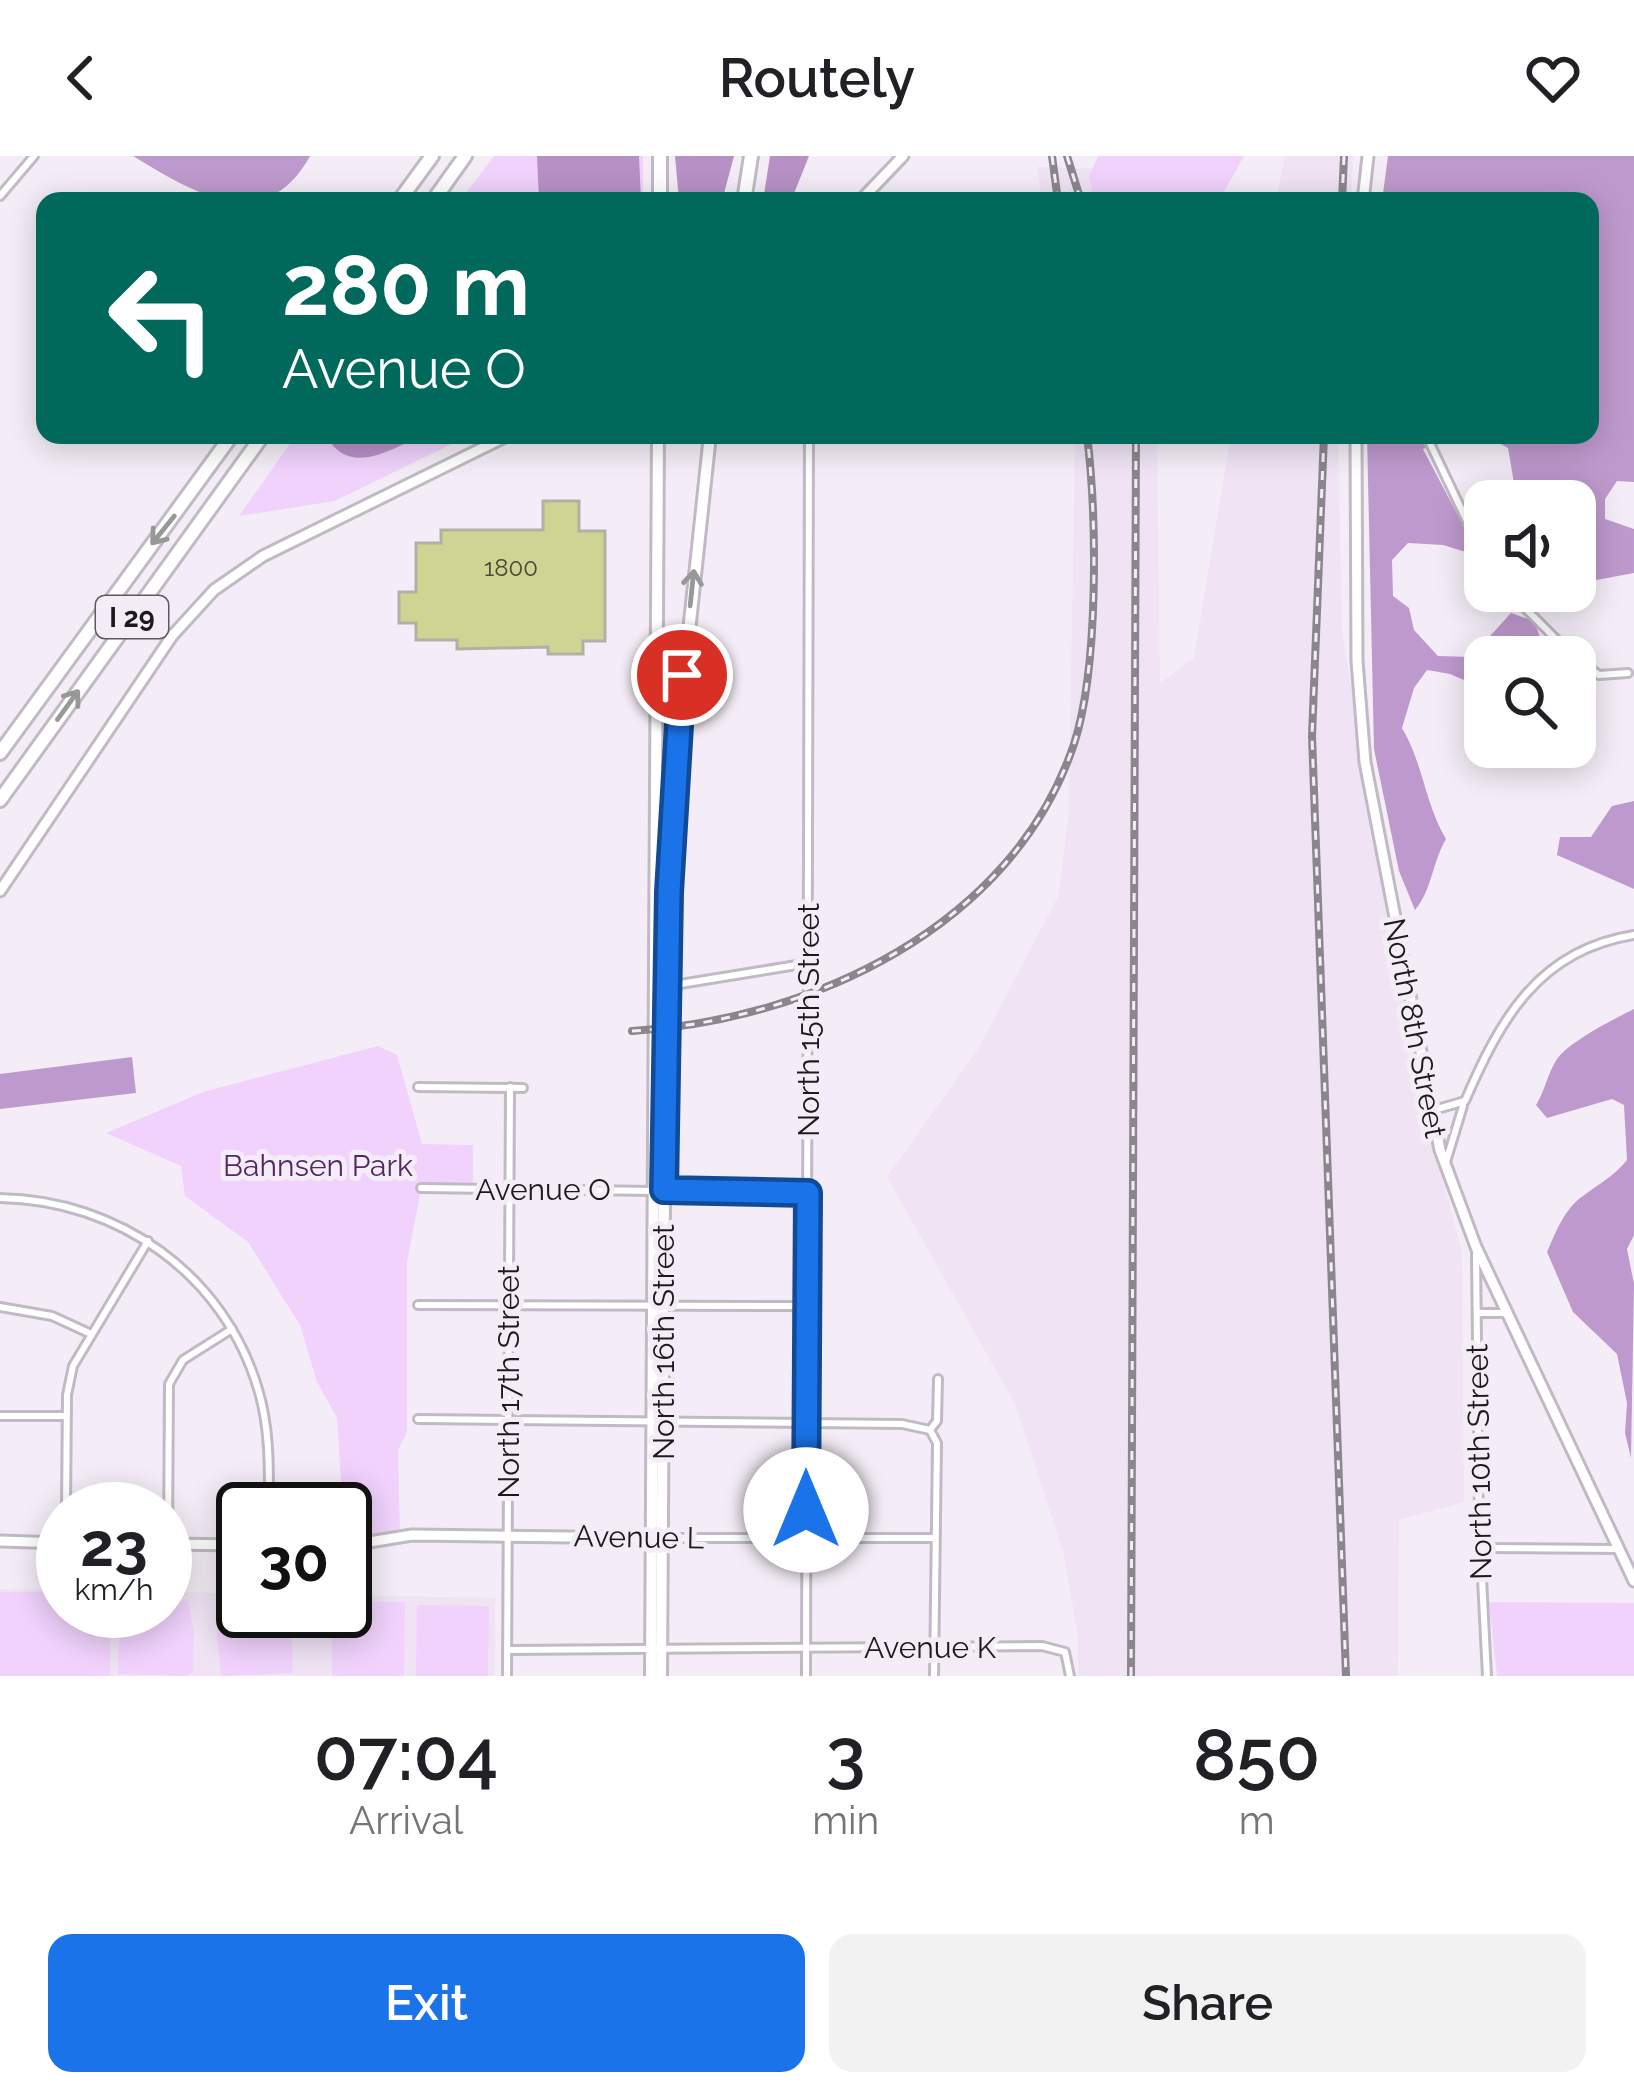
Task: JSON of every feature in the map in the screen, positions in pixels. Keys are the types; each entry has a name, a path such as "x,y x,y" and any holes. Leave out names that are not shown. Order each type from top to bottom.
{"highway":[{"path":"405,192 431,156"},
{"path":"439,192 465,156"},
{"path":"660,156 660,192"},
{"path":"746,192 751,156"},
{"name":"I 29","path":"0,753 225,444"},
{"name":"I 29","path":"0,800 257,444"}],"main road":[{"name":"North 16th Street","path":"651,1676 656,1651 658,1422 658,444"},
{"name":"North 16th Street","path":"659,1190 675,752 709,444"},
{"name":"North 16th Street","path":"656,1651 661,1676"}],"street":[{"path":"0,196 34,156"},
{"path":"869,192 903,156"},
{"path":"1365,192 1368,156"},
{"path":"0,891 172,636 214,590 263,556 491,444"},
{"name":"North 15th Street","path":"806,1676 809,444"},
{"name":"North 8th Street","path":"1356,444 1360,722 1431,1111 1446,1172 1476,1247 1634,1581"},
{"path":"1430,444 1464,516"},
{"path":"1529,612 1552,636"},
{"path":"1596,673 1628,673"},
{"path":"1446,1172 1449,1144 1465,1101 1497,1030 1528,986 1587,947 1634,935"},
{"path":"668,986 808,963"},
{"path":"418,1087 523,1088"},
{"name":"North 17th Street","path":"506,1676 510,1088"},
{"path":"1431,1111 1465,1101"},
{"name":"Avenue O","path":"421,1188 808,1193"},
{"path":"0,1198 81,1210 148,1241 200,1286 232,1329 248,1361 265,1415 268,1482"},
{"path":"65,1482 66,1417 73,1366 148,1241"},
{"name":"North 10th Street","path":"1476,1247 1486,1676"},
{"path":"418,1305 807,1306"},
{"path":"0,1307 52,1316 89,1333"},
{"path":"1477,1313 1509,1313"},
{"path":"168,1482 170,1384 184,1360 232,1329"},
{"path":"931,1430 937,1420 938,1379"},
{"path":"0,1416 66,1417"},
{"path":"418,1419 902,1424 931,1430"},
{"path":"931,1430 937,1443 934,1676"},
{"name":"Avenue L","path":"372,1541 403,1535 934,1538"},
{"path":"0,1541 36,1542"},
{"path":"1480,1548 1619,1549"},
{"name":"Avenue K","path":"507,1650 1042,1646 1065,1652 1070,1676"}],"shaded area":[{"path":"133,156 310,156 277,192 201,192"},
{"path":"537,156 639,156 641,192 539,192"},
{"path":"675,156 734,156 724,192 678,192"},
{"path":"770,156 809,156 795,192 764,192"},
{"path":"1285,156 1353,156 1351,192 1278,192"},
{"path":"1388,156 1634,156 1634,482 1617,481 1605,499 1605,519 1634,529 1634,573 1596,580 1596,480 1513,480 1508,448 1501,444 1599,444 1599,192 1383,192"},
{"path":"1037,167 1096,168 1103,192 1041,192"},
{"path":"332,444 402,444 357,458"},
{"path":"1075,444 1157,444 1160,683 1194,658 1230,444 1338,444 1342,631 1419,1088 1462,1252 1464,1502 1399,1520 1398,1676 1078,1676 1078,1636 1063,1551 1015,1404 887,1177 978,1049 1059,895 1069,810"},
{"path":"1367,444 1439,444 1423,449 1464,527 1464,551 1408,543 1392,560 1393,596 1409,608 1414,630 1438,656 1464,657 1464,680 1427,670 1414,688 1402,728 1446,839 1415,910 1399,871 1374,749"},
{"path":"1511,613 1534,621 1540,636 1490,636"},
{"path":"1634,801 1634,889 1557,855 1560,837 1591,837 1612,806"},
{"path":"1634,1009 1634,1235 1627,1249 1634,1284 1631,1458 1617,1354 1573,1312 1547,1252 1571,1207 1627,1160 1624,1105 1612,1099 1547,1118 1536,1105 1563,1052"},
{"path":"132,1057 136,1093 0,1109 0,1074"},
{"path":"0,1589 36,1590 36,1638 192,1638 192,1592 216,1593 216,1638 372,1638 372,1596 495,1598 495,1676 0,1676"}],"green space":[{"path":"494,156 643,156 643,192 467,192"},
{"path":"1098,156 1244,156 1224,192 1092,192 1089,176"},
{"path":"290,444 452,444 335,501 239,516"},
{"name":"Bahnsen Park","path":"378,1046 397,1055 422,1144 473,1145 473,1189 421,1189 407,1262 407,1432 398,1450 400,1535 372,1540 372,1482 341,1482 337,1418 317,1382 300,1325 248,1242 185,1196 181,1166 106,1133 203,1092"},
{"path":"0,1592 36,1592 36,1638 110,1638 110,1676 0,1676"},
{"path":"372,1602 405,1602 404,1676 332,1676 332,1638 372,1638"},
{"path":"1489,1602 1634,1603 1634,1676 1497,1676"},
{"path":"417,1605 489,1606 488,1676 416,1676"},
{"path":"192,1622 193,1671 188,1676 118,1674 121,1638 192,1638"},
{"path":"217,1638 291,1638 293,1673 221,1676"}],"building":[{"path":"543,501 579,501 579,531 605,531 605,641 583,641 583,654 548,654 548,647 457,649 457,640 416,640 416,623 399,623 399,592 416,592 416,543 441,543 441,530 543,530"}],"railway":[{"path":"1052,156 1057,192"},
{"path":"1067,156 1078,192"},
{"path":"1342,192 1344,156"},
{"path":"632,1031 700,1023 768,1007 834,984 897,952 955,912 1004,864 1045,808 1074,744 1082,712 1094,591 1088,444"},
{"path":"1131,1676 1136,444"},
{"path":"1324,444 1312,736 1346,1676"}],"route":[{"path":"682,675 669,892 664,1190 808,1193 806,1510"}]}
